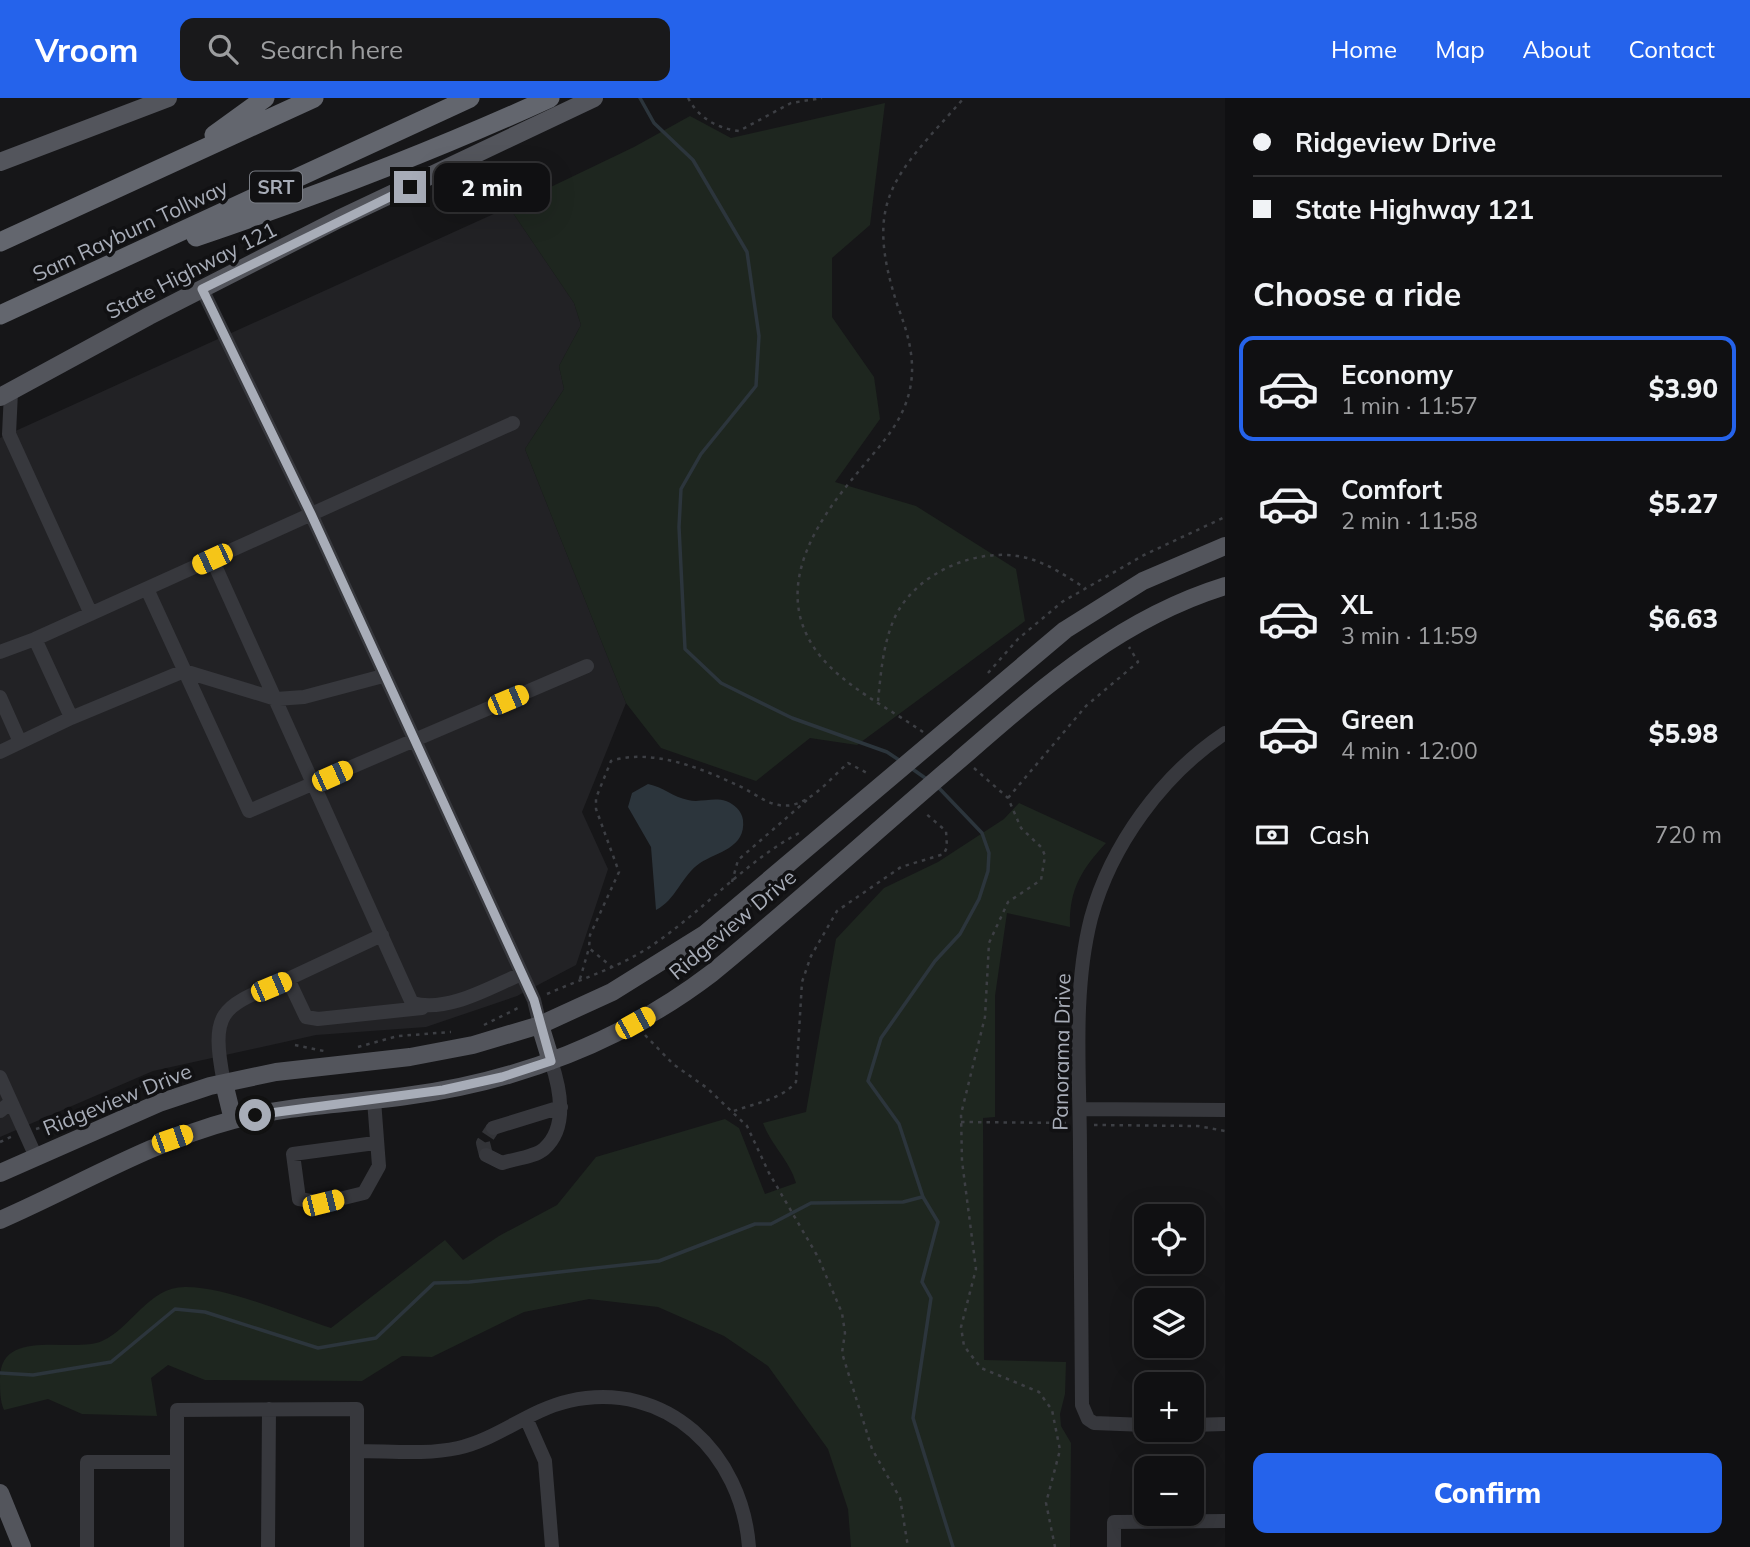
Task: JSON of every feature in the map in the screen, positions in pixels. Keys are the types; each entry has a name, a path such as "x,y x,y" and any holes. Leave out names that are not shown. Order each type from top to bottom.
{"highway":[{"path":"191,153 265,98"},
{"name":"Sam Rayburn Tollway","path":"0,242 314,98"},
{"name":"Sam Rayburn Tollway","path":"0,315 470,98"},
{"path":"104,267 282,208 464,138 550,98"}],"main road":[{"path":"0,162 168,98"},
{"name":"State Highway 121","path":"6,395 202,289 339,219 480,155 594,98"},
{"name":"Ridgeview Drive","path":"0,1173 159,1103 224,1083 285,1071 432,1054 491,1041 540,1025 612,992 705,934 976,704 1086,615 1169,568 1225,546"},
{"name":"Ridgeview Drive","path":"0,1220 156,1145 233,1120 289,1109 463,1087 551,1061 615,1034 683,995 731,958 997,728 1120,632 1180,602 1225,586"},
{"path":"540,1025 551,1061"},
{"path":"224,1083 233,1120"},
{"path":"0,1493 22,1547"}],"street":[{"path":"202,289 311,514 412,741 534,1000 540,1025"},
{"path":"6,395 9,434 88,615"},
{"path":"0,652 35,639 513,423"},
{"path":"0,436 88,615"},
{"path":"212,559 412,1003 427,1007"},
{"path":"147,589 249,811 587,666"},
{"path":"35,639 71,718"},
{"path":"0,752 71,718 184,671 276,699 304,698 383,676"},
{"path":"0,697 20,742"},
{"name":"Panorama Drive","path":"1134,1425 1101,1425 1088,1419 1082,1405 1079,1031 1084,961 1091,919 1103,884 1124,843 1163,788 1186,764 1225,733"},
{"path":"224,1083 216,1046 219,1020 236,1002 383,935"},
{"path":"288,979 306,1017 318,1019 427,1007 471,996 521,974"},
{"path":"486,1155 502,1163 543,1150 551,1139 561,1107 561,1094 551,1061"},
{"path":"0,1077 6,1106 24,1132 36,1157"},
{"path":"374,1100 375,1143 379,1166 364,1193 323,1203 299,1199 293,1154 375,1143"},
{"path":"493,1128 561,1107"},
{"path":"1080,1109 1225,1110"},
{"path":"357,1451 454,1449 503,1433 526,1418 557,1405 591,1398 642,1404 680,1421 705,1441 733,1480 746,1515 750,1547"},
{"path":"268,1547 269,1409"},
{"path":"177,1547 177,1410 357,1409 357,1547"},
{"path":"526,1418 545,1461 552,1547"},
{"path":"1204,1424 1225,1424"},
{"path":"87,1547 87,1462 177,1462"},
{"path":"1114,1547 1114,1522 1225,1521"}],"path":[{"path":"688,98 695,111 710,123 739,131 791,103 822,98"},
{"path":"933,740 848,681 820,656 804,626 797,594 800,569 808,543 825,513 889,438 902,414 911,388 913,359 884,260 881,236 884,211 893,184 911,158 964,98"},
{"path":"984,678 1037,622 1085,588 1144,555 1225,517"},
{"path":"878,701 885,647 896,615 917,587 936,573 973,559 995,555 1022,557 1047,566 1085,588"},
{"path":"1008,798 1086,706 1138,662 1129,646"},
{"path":"580,979 590,935 619,872 596,809 599,788 611,761 645,757 674,762 778,806 800,802 812,796"},
{"path":"732,882 738,860 848,763 876,778"},
{"path":"966,763 1008,798 1021,828 1042,848 1044,870 1041,880 1008,902 989,943 985,1017 961,1114 962,1161 976,1269 964,1308 961,1337 968,1354 981,1368 1039,1392 1052,1410 1060,1441 1059,1459 1047,1492 1055,1547"},
{"path":"734,1111 788,1092 796,1082 802,982 811,956 837,911 901,867 944,854 947,847 946,831 940,823 919,808"},
{"path":"477,1030 580,979 613,968 655,944 783,842 806,829"},
{"path":"589,948 613,968"},
{"path":"352,1049 398,1036 455,1032"},
{"path":"645,1035 673,1063 734,1111 754,1138 778,1189 804,1232 842,1313 844,1360 872,1449 900,1498 908,1547"},
{"path":"295,1045 331,1052"},
{"path":"0,1142 66,1120 162,1077"}],"shaded area":[{"path":"885,103 870,225 832,258 832,317 874,377 880,419 835,482 916,506 1016,569 1025,621 857,745 810,738 756,781 661,748 626,703 525,449 564,389 559,366 581,325 574,303 509,207 634,147 690,116 731,138"},
{"path":"509,207 574,303 581,325 559,366 564,389 525,449 626,703 582,812 608,869 576,965 517,996 426,1027 316,1035 153,1071 0,1137 0,438"},
{"path":"648,784 688,800 726,801 737,808 743,820 743,829 735,843 694,868 669,900 656,910 651,847 628,807 632,793"},
{"path":"1019,803 1106,843 1078,881 1072,902 1070,927 1007,913 995,996 995,1117 983,1118 984,1360 1066,1362 1065,1394 1060,1414 1061,1426 1071,1443 1070,1547 851,1547 848,1509 828,1449 768,1366 724,1336 658,1307 589,1299 524,1312 432,1357 402,1356 362,1381 205,1380 168,1365 151,1378 157,1416 82,1414 48,1399 4,1410 0,1387 3,1363 12,1353 25,1347 102,1341 123,1327 151,1300 173,1288 186,1287 203,1288 240,1297 331,1328 445,1240 463,1260 499,1236 557,1205 596,1157 725,1119 739,1128 765,1194 796,1183 763,1123 806,1112 836,939 884,888 938,862 1004,819"}],"waterway":[{"path":"640,98 654,123 693,160 747,252 759,336 756,386 701,454 681,489 679,527 685,649 721,683 792,718 887,752 902,762"},
{"path":"911,768 928,780"},
{"path":"937,786 982,833 989,853 988,871 979,899 960,934 935,961 881,1038 868,1081 899,1124 923,1197 938,1222 922,1282 931,1298 913,1418 953,1547"},
{"path":"0,1373 33,1375 111,1362 175,1309 205,1312 318,1348 376,1338 434,1283 469,1282 659,1261 755,1224 771,1224 811,1203 903,1202 922,1197"}],"tunnel":[{"path":"486,1155 483,1143 493,1128"}],"route":[{"path":"255,1115 463,1087 551,1061 534,1000 412,741 311,514 202,289 339,219 410,187"}]}
